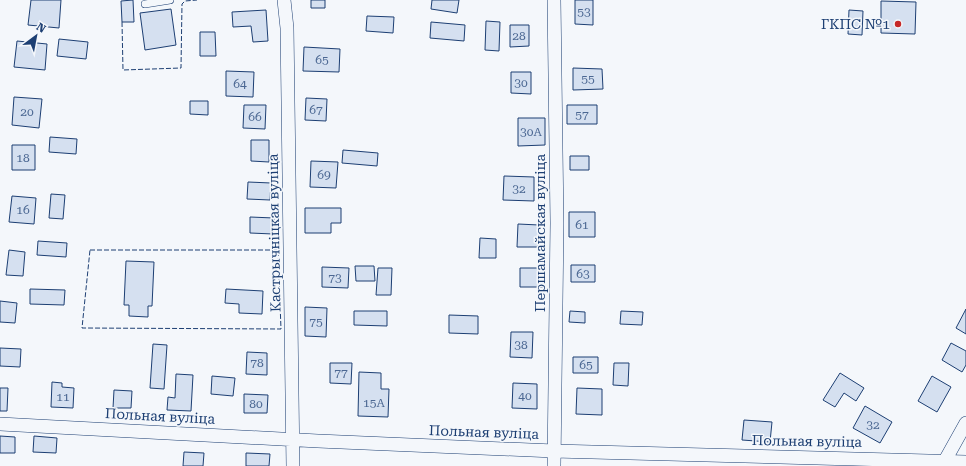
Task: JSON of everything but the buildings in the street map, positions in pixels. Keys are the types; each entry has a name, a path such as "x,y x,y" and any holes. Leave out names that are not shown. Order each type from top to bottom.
{"street":[{"name":"Кастрычніцкая вуліца","path":"284,0 288,36 293,466"},
{"name":"Першамайская вуліца","path":"554,0 557,223 554,466"},
{"path":"943,463 966,423"},
{"name":"Польная вуліца","path":"0,424 554,451 943,463 966,462"}],"lane":[{"path":"145,4 170,0"}],"fence":[{"path":"122,22 123,70 181,68 182,4 185,1 197,0"},
{"path":"90,250 278,250 281,329 82,328 90,250"}],"place":[{"name":"ГКПС №1","path":"898,24"}]}
